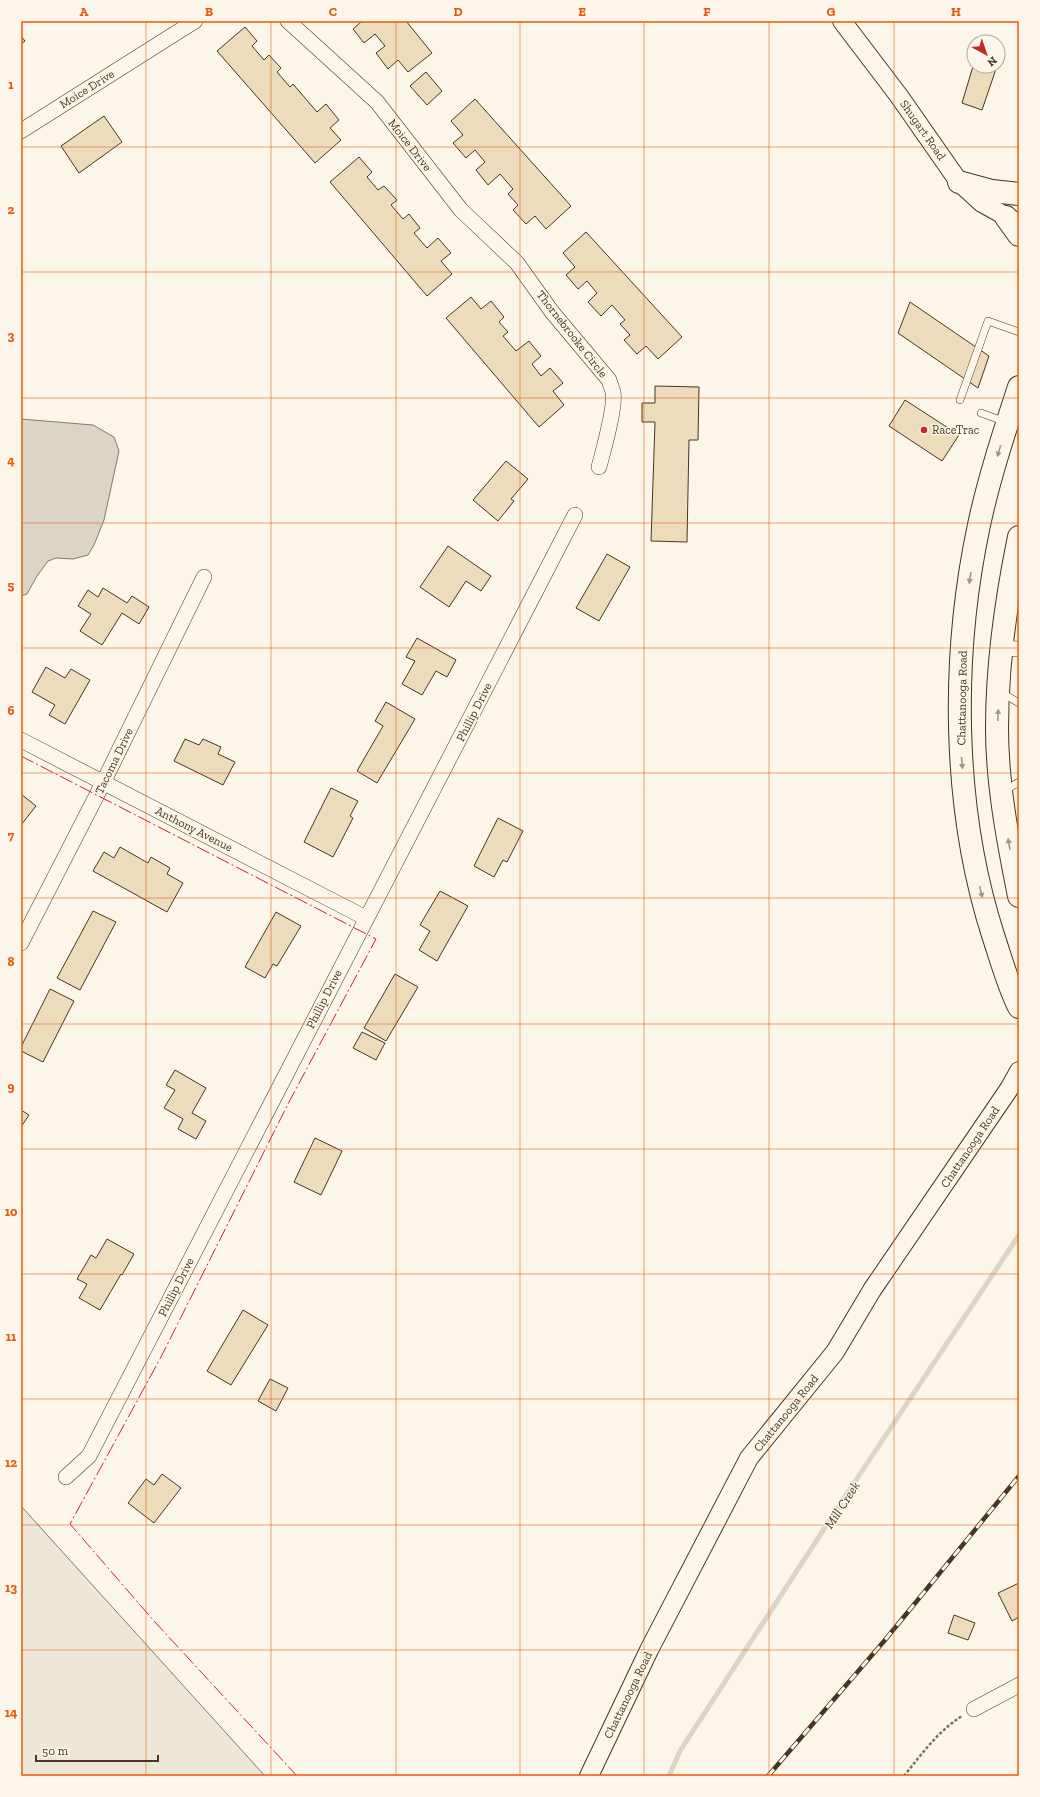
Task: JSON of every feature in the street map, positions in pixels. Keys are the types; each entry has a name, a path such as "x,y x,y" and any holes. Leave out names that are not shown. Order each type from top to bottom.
{"main road":[{"path":"959,182 992,191 1019,194"},
{"path":"1013,220 1019,235"},
{"name":"Chattanooga Road","path":"1019,387 986,496 974,555 963,641 960,715 967,816 977,875 990,925 1019,1007"},
{"path":"1018,549 1011,607 1011,648 998,691 997,729 1010,787 1006,826 1019,896"}],"street":[{"name":"Moice Drive","path":"21,131 195,21"},
{"name":"Moice Drive","path":"288,21 377,102 452,198 517,263 526,274"},
{"name":"Shugart Road","path":"842,21 899,96 959,182 982,203 1013,220"},
{"name":"Thornebrooke Circle","path":"526,274 552,312 601,370 608,380 613,392 606,442 599,467"},
{"name":"Phillip Drive","path":"66,1478 89,1456 575,515"},
{"name":"Tacoma Drive","path":"21,943 103,783 204,577"},
{"name":"Anthony Avenue","path":"21,740 366,918"},
{"name":"Chattanooga Road","path":"589,1776 649,1650 749,1458 835,1352 872,1290 1014,1088 1019,1071"},
{"path":"974,1709 1019,1685"}],"lane":[{"path":"960,400 988,321 1019,332"},
{"path":"981,413 1008,422"},
{"path":"998,691 1019,703"}],"path":[{"path":"904,1776 928,1746 955,1721 974,1709"}],"shaded area":[{"path":"21,419 93,425 114,437 119,451 104,520 94,545 88,555 73,559 56,558 48,561 37,576 27,594 21,596"},
{"path":"21,1506 265,1776 21,1776"}],"building":[{"path":"362,21 406,21 432,53 408,72 398,60 388,69 376,53 385,46 375,34 364,43 353,29"},
{"path":"245,27 257,41 252,46 264,60 269,55 281,68 277,72 290,87 293,84 317,112 326,104 339,120 330,128 341,140 315,163 217,51"},
{"path":"21,36 25,41 21,44"},
{"path":"426,72 442,91 427,105 410,86"},
{"path":"971,74 994,74 982,110 962,103"},
{"path":"475,99 571,206 546,229 535,216 526,224 513,210 518,205 508,194 513,189 500,174 488,185 476,170 485,162 475,150 466,158 453,143 463,135 451,121"},
{"path":"104,116 122,142 79,173 61,146"},
{"path":"359,157 372,172 367,177 378,190 384,186 397,200 391,205 403,219 409,214 420,228 414,233 427,248 438,238 451,253 441,261 452,274 427,296 330,182"},
{"path":"586,232 682,337 658,359 646,346 637,354 624,340 630,335 620,324 625,320 612,305 601,316 588,302 597,293 587,281 578,289 566,275 575,267 563,253"},
{"path":"471,297 481,309 491,301 504,317 499,322 508,332 503,336 516,351 529,341 541,356 532,364 541,376 550,368 563,383 553,391 564,405 539,427 446,318"},
{"name":"RaceTrac","path":"910,302 989,356 978,388 898,333"},
{"path":"655,386 699,387 698,440 689,440 687,542 651,541 655,422 642,422 642,403 655,403"},
{"name":"RaceTrac","path":"905,400 959,435 942,461 889,426"},
{"path":"506,461 528,479 511,499 514,501 498,521 473,500"},
{"path":"448,546 491,576 481,591 466,581 449,607 420,587"},
{"path":"607,554 630,567 599,621 576,608"},
{"path":"103,588 127,603 132,596 149,607 139,624 122,613 102,645 80,631 91,614 78,606 88,590 98,597"},
{"path":"417,638 456,660 447,677 436,671 422,695 402,684 415,661 406,657"},
{"path":"46,667 65,678 71,669 90,680 65,724 49,715 55,705 32,692"},
{"path":"386,702 415,719 377,783 357,771 383,726 375,721"},
{"path":"185,739 199,745 203,739 221,747 218,754 235,762 223,785 174,761"},
{"path":"331,788 358,801 350,816 353,818 333,857 304,842"},
{"path":"21,794 36,806 21,825"},
{"path":"498,818 523,831 507,862 503,860 494,877 474,866"},
{"path":"120,847 148,863 151,857 170,868 167,874 183,883 167,912 93,871 104,852 114,858"},
{"path":"440,891 468,906 437,961 419,950 430,931 420,925"},
{"path":"93,911 116,922 80,990 57,978"},
{"path":"276,912 301,926 277,966 273,964 265,978 245,967"},
{"path":"395,974 418,987 386,1041 364,1028"},
{"path":"50,989 74,1001 43,1062 21,1051 21,1047"},
{"path":"362,1032 385,1043 376,1060 353,1048"},
{"path":"175,1070 206,1088 192,1113 206,1121 196,1139 178,1129 183,1119 164,1108 175,1090 166,1085"},
{"path":"21,1110 29,1115 21,1127"},
{"path":"315,1138 342,1151 321,1195 294,1182"},
{"path":"107,1239 134,1254 100,1310 79,1298 87,1284 77,1279 91,1255 96,1258"},
{"path":"243,1310 268,1325 231,1385 207,1371"},
{"path":"270,1379 288,1388 276,1411 258,1401"},
{"path":"162,1474 181,1488 154,1523 128,1503 146,1479 154,1485"},
{"path":"1019,1583 1019,1617 1012,1621 998,1593"},
{"path":"954,1615 975,1623 968,1640 948,1633"}],"waterway":[{"name":"Mill Creek","path":"669,1776 680,1751 846,1495 1019,1235"}],"railway":[{"path":"768,1776 885,1640 1019,1476"}],"power":[{"path":"21,756 376,939 289,1102 161,1357 70,1524 154,1621 297,1776"}],"place":[{"name":"RaceTrac","path":"924,430"}]}
